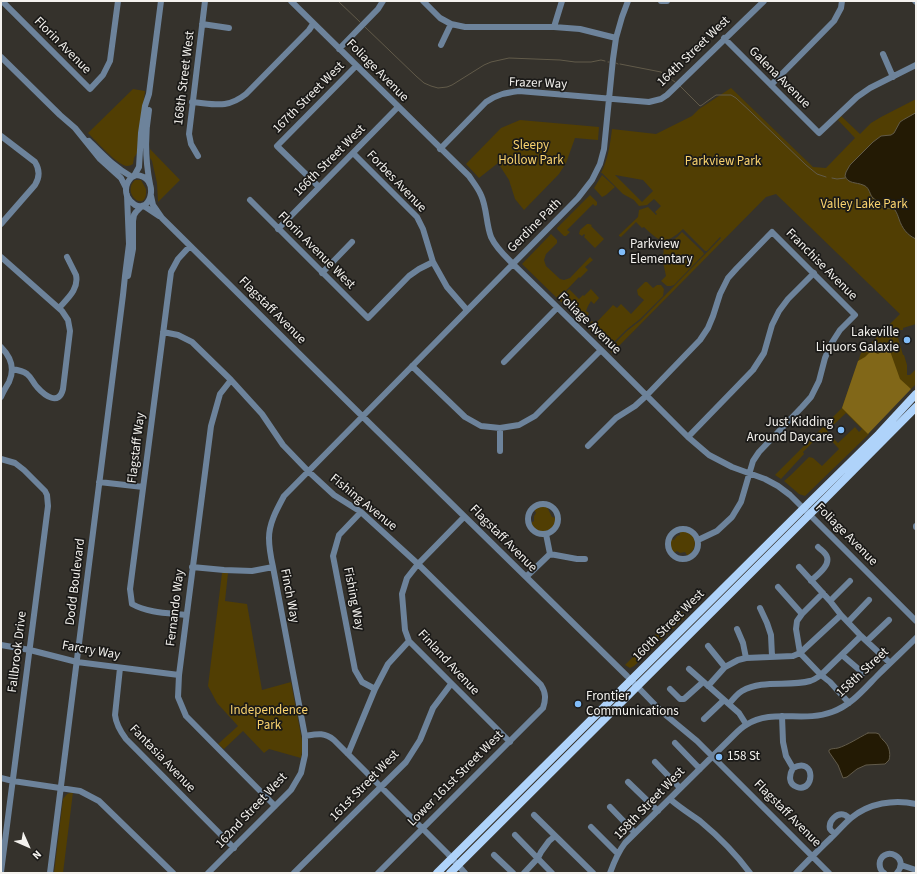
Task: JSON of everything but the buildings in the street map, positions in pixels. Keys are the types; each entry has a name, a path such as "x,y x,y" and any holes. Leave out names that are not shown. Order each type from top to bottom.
{"main road":[{"name":"160th Street West","path":"450,873 637,687 807,511 916,394"},
{"name":"160th Street West","path":"437,873 631,680 916,407"}],"street":[{"name":"Florin Avenue","path":"2,1 90,89 103,75 110,61 118,1"},
{"path":"78,131 100,159 121,178 124,182 127,195 133,204 143,206 149,201 152,190 147,167 147,122 160,1"},
{"name":"168th Street West","path":"198,156 191,144 189,134 205,1"},
{"name":"Foliage Avenue","path":"291,1 469,176 481,195 487,226 500,251 557,308 709,456 732,467 765,479 790,495 916,621"},
{"name":"167th Street West","path":"339,49 378,9 383,1"},
{"path":"423,1 440,18 450,24 465,27 554,27 580,29 616,38"},
{"path":"554,27 562,1"},
{"name":"Gerdine Path","path":"362,416 578,198 592,180 600,164 604,148 616,38 628,1"},
{"path":"661,1 667,1"},
{"name":"164th Street West","path":"609,99 649,102 661,99 764,1"},
{"path":"771,85 834,21 841,8 842,1"},
{"path":"202,24 229,28"},
{"path":"192,102 221,105 239,100 309,30 313,24"},
{"path":"441,45 450,24"},
{"name":"Galena Avenue","path":"724,38 819,133 856,97 870,88 893,77"},
{"path":"883,54 893,77 916,65"},
{"path":"1,57 114,166 133,176 139,175 143,177 150,184"},
{"name":"167th Street West","path":"319,187 277,146 356,66"},
{"name":"Frazer Way","path":"440,149 486,102 504,93 519,91 609,99"},
{"path":"126,188 127,183 139,167 141,133 149,94"},
{"name":"166th Street West","path":"278,229 398,107"},
{"path":"1,136 35,162 41,170 35,185 1,224"},
{"name":"Forbes Avenue","path":"353,153 417,217 423,229 433,262 447,287 467,310"},
{"name":"Dodd Boulevard","path":"50,873 129,244 127,195"},
{"name":"Flagstaff Avenue","path":"151,196 153,205 162,218 190,246 662,712 692,736 713,756 829,873"},
{"name":"Florin Avenue West","path":"250,200 368,318 409,276 433,262"},
{"name":"Flagstaff Avenue","path":"143,206 162,218"},
{"name":"Dodd Boulevard","path":"123,295 132,258 134,215 143,206"},
{"name":"Franchise Avenue","path":"646,396 700,340 708,328 720,294 728,278 772,232 856,314 840,330 831,344 825,358 819,381 811,397 759,452 753,461 749,473"},
{"path":"322,273 352,242"},
{"name":"Flagstaff Way","path":"186,615 145,610 130,606 130,589 171,272 178,259 190,246"},
{"path":"1,257 59,308 66,317 70,331 61,396 56,399 48,396 37,387 27,374 21,370 12,369"},
{"path":"59,308 72,293 76,286 77,280 67,257"},
{"path":"688,437 753,370 764,353 772,325 779,311 788,299 814,273"},
{"path":"504,362 557,308"},
{"name":"Fishing Avenue","path":"163,332 178,335 192,342 231,380 262,414 283,445 308,471 334,496 361,512 418,564 541,685 544,689 546,699"},
{"path":"1,347 7,354 12,369 10,380 1,397"},
{"path":"412,366 465,417 481,426 500,428 519,425 535,416 601,350"},
{"name":"Fernando Way","path":"231,380 220,394 211,426 186,615 178,697 186,716 275,806"},
{"path":"588,446 616,418 635,406 646,396"},
{"path":"308,471 362,416"},
{"path":"500,428 500,451"},
{"name":"Fallbrook Drive","path":"1,459 15,463 24,470 45,491 48,501 1,872"},
{"name":"Finch Way","path":"305,736 269,539 270,527 284,496 308,471"},
{"path":"698,540 717,531 732,517 741,502 749,473"},
{"path":"100,482 143,487"},
{"path":"537,504 545,504 552,507 558,517 557,524 553,531 546,534 538,534 529,527 527,519 529,512 537,504"},
{"name":"Fishing Way","path":"361,512 338,535 333,556 355,670 362,682 375,689"},
{"name":"Finland Avenue","path":"464,517 418,564 407,578 402,594 405,630 409,641 510,742"},
{"path":"678,529 688,529 692,531 698,540 697,550 688,558 676,558 668,550 667,543 670,534 678,529"},
{"path":"546,534 550,554"},
{"path":"811,581 828,562 827,555 818,547"},
{"path":"526,577 550,554"},
{"path":"550,554 585,559"},
{"path":"192,567 252,571 273,567"},
{"path":"799,567 841,615 890,663"},
{"path":"830,601 850,581"},
{"path":"778,587 802,614"},
{"path":"823,593 797,621 796,629 800,653 849,703"},
{"path":"848,622 869,600"},
{"path":"760,608 771,635 772,656"},
{"path":"670,689 680,699 684,699 705,684 724,667 738,660 772,656 793,656 800,653 841,615"},
{"path":"867,642 889,620"},
{"path":"736,629 743,643 746,658"},
{"path":"704,720 742,691 750,687 765,684 800,683 814,679 821,675 861,636"},
{"name":"158th Street","path":"713,756 746,724 763,718 776,716 817,716 839,709 858,696 916,638"},
{"path":"348,754 375,689 388,664 409,641"},
{"name":"Farcry Way","path":"1,645 30,650 76,662 179,675"},
{"path":"708,646 724,667"},
{"path":"842,655 863,673"},
{"name":"Fantasia Avenue","path":"120,668 115,715 119,730 126,739 234,848"},
{"path":"689,670 739,713 746,724"},
{"name":"161st Street West","path":"294,873 406,762 420,740 433,708 451,684"},
{"name":"Lower 161st Street West","path":"378,873 543,708 546,699"},
{"path":"782,716 783,742 786,756 793,768"},
{"path":"305,736 316,734 326,735 334,740 465,873"},
{"name":"162nd Street West","path":"208,873 291,790 301,773 305,755 305,736"},
{"path":"675,743 700,769"},
{"name":"158th Street West","path":"610,873 618,854 625,843 713,756"},
{"path":"655,762 680,788"},
{"path":"1,778 80,791 99,801 173,873"},
{"path":"628,782 658,811"},
{"path":"670,799 676,805 701,822 743,863 750,873"},
{"path":"796,873 850,819 864,810 893,802 907,802 916,804"},
{"path":"610,807 635,833"},
{"path":"835,834 830,830 830,823 832,819 842,814 846,815 850,819"},
{"path":"534,815 593,873"},
{"path":"590,827 618,854"},
{"path":"514,835 552,873"},
{"path":"524,873 538,858 549,841 555,836"},
{"path":"884,873 880,867 880,863 881,859 888,854 892,854 899,858 901,865 900,870 897,873"},
{"path":"494,855 512,873"},
{"path":"901,865 916,870"}],"green space":[{"path":"731,88 813,167 826,168 855,138 838,120 841,116 860,134 871,123 916,99 916,324 903,328 903,330 900,330 897,334 907,365 907,375 910,375 916,369 916,384 911,389 908,387 865,430 869,434 805,496 799,494 784,481 809,457 813,458 822,466 839,449 830,439 831,436 838,443 855,427 859,432 862,429 846,413 827,431 830,434 826,436 822,433 803,452 804,454 781,479 775,475 842,408 861,353 900,314 776,194 766,197 612,353 609,349 627,331 641,320 721,238 720,237 707,251 705,251 683,229 672,238 663,240 654,236 644,227 642,228 636,222 621,237 619,236 638,217 639,210 648,207 656,215 657,214 655,212 661,206 654,199 647,205 639,206 634,200 623,194 601,173 607,157 612,129 656,134 692,116 699,109","holes":["615,175 643,180 653,191 642,202"]},
{"path":"133,89 145,91 137,153 133,164 127,166 118,162 88,133"},
{"name":"Sleepy Hollow Park","path":"520,120 599,127 598,140 575,138 566,163 559,174 524,210 515,199 509,180 498,163 479,178 466,164 501,128"},
{"path":"150,149 180,180 158,202 157,183 150,158"},
{"path":"602,175 615,187 602,197 594,188"},
{"path":"135,180 141,180 146,189 143,201 136,200 132,196 131,185"},
{"path":"590,195 597,202 597,205 595,206 593,204 567,230 570,232 564,236 557,228"},
{"path":"587,224 592,225 591,226 604,239 595,248 584,237 584,234 582,236 579,234 580,230"},
{"path":"682,232 704,254 674,285 667,286 661,281 666,276 663,262 664,243 674,239"},
{"path":"551,234 557,240 557,243 546,254 544,260 546,266 560,279 564,280 570,278 590,257 593,260 585,267 588,270 580,278 579,277 558,299 522,264"},
{"path":"645,282 653,288 657,285 661,285 664,289 663,296 608,348 587,327 592,321 595,324 613,305 617,308 621,304 631,314 644,300 638,295 637,290"},
{"path":"569,289 579,299 591,289 599,298 594,304 591,301 586,311 589,313 583,322 559,300"},
{"path":"541,506 547,507 552,517 556,518 555,523 549,530 540,532 533,527 531,523 534,521 534,516 536,513 534,509"},
{"path":"680,531 689,533 694,539 694,547 689,555 685,552 680,553 677,551 674,553 670,549 670,540 674,540 680,535"},
{"name":"Independence Park","path":"222,573 228,573 225,601 247,604 262,690 291,682 303,746 301,758 269,749 264,753 243,731 224,749 218,744 238,726 217,703 208,686"},
{"path":"680,610 686,616 634,666 630,668 625,665"},
{"path":"73,792 63,873 54,873 63,799 67,794"}],"shaded area":[{"path":"916,113 916,239 907,233 903,228 895,210 883,207 872,197 867,187 850,182 845,176 850,165 873,142 881,136 891,135 894,133 900,122"},
{"path":"871,351 878,354 882,351 890,351 900,379 911,389 868,434 842,408 858,361"},
{"path":"868,733 879,734 890,752 889,760 885,764 866,765 843,778 838,765 829,750 846,745"}],"waterway":[{"path":"338,1 360,22"},
{"path":"365,27 424,83 438,88 452,85 491,62 509,58 575,62 605,61"},
{"path":"620,64 661,72 675,82"},
{"path":"680,86 700,106 716,95 731,95 736,98 806,165 817,174 826,177"},
{"path":"832,178 845,178"}],"place":[{"name":"Parkview Elementary","path":"622,252"},
{"name":"Lakeville Liquors Galaxie","path":"907,340"},
{"name":"Just Kidding Around Daycare","path":"841,430"},
{"name":"Frontier Communications","path":"578,704"},
{"name":"158 St","path":"719,757"}],"park label":[{"name":"Parkview Park","path":"723,162"},
{"name":"Valley Lake Park","path":"864,205"}]}
